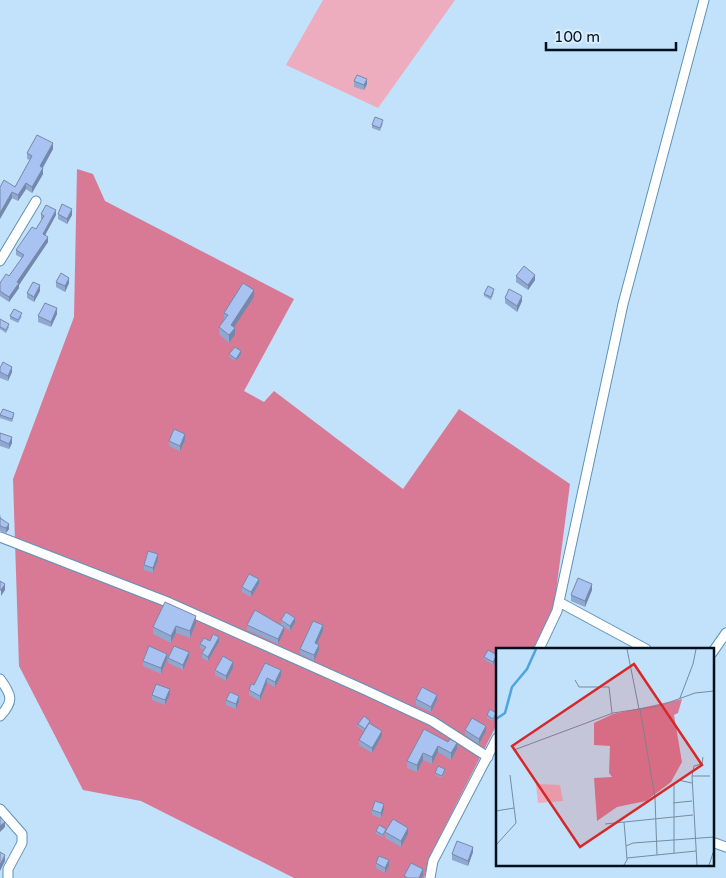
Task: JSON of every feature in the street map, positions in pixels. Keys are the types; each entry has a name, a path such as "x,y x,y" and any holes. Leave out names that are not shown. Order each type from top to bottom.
{"street":[{"path":"540,648 557,611 623,304 704,0"},
{"path":"0,261 36,200"},
{"path":"0,536 170,603 432,721 492,754"},
{"path":"559,602 644,648"},
{"path":"714,650 726,633"},
{"path":"0,679 10,692 10,701 6,710 0,716"},
{"path":"430,878 433,861 492,754 496,741"},
{"path":"0,809 22,834 22,843 8,869 8,878"},
{"path":"714,843 726,847"}],"shaded area":[{"path":"323,0 455,0 378,108 286,65"},
{"path":"77,169 93,174 105,201 294,299 244,391 264,402 274,391 403,489 459,409 570,484 554,607 534,648 496,648 496,726 430,856 424,878 294,878 141,801 83,790 19,666 13,479 74,317"}],"building":[{"path":"357,75 367,79 364,85 354,81"},
{"path":"375,117 383,120 380,128 372,125"},
{"path":"37,135 53,143 40,166 43,168 32,187 26,183 18,195 12,192 0,213 0,187 4,180 15,187 32,156 27,153"},
{"path":"62,204 72,209 67,219 58,214"},
{"path":"46,205 56,210 43,234 48,237 9,297 0,291 0,283 6,274 9,276 24,255 16,250 32,227 36,229 44,216 41,214"},
{"path":"524,266 535,275 528,285 516,276"},
{"path":"61,273 69,278 65,286 56,282"},
{"path":"33,282 40,285 34,297 27,293"},
{"path":"243,283 254,290 231,325 235,328 229,335 219,327 228,315 224,313"},
{"path":"488,286 494,289 491,297 484,294"},
{"path":"509,289 522,296 517,306 505,298"},
{"path":"45,303 57,308 51,322 38,316"},
{"path":"14,309 22,313 18,320 10,316"},
{"path":"0,319 9,324 6,330 0,327"},
{"path":"235,347 241,351 236,359 229,354"},
{"path":"3,362 12,367 8,376 0,372"},
{"path":"3,409 14,413 12,419 0,415"},
{"path":"174,429 185,434 180,446 169,441"},
{"path":"0,433 12,437 9,444 0,440"},
{"path":"0,518 9,524 6,528 0,526"},
{"path":"148,551 158,554 153,568 144,565"},
{"path":"249,574 259,579 251,592 242,587"},
{"path":"578,578 592,584 585,601 571,595"},
{"path":"0,581 5,584 1,590 0,590"},
{"path":"165,602 196,616 190,631 176,626 171,636 153,627"},
{"path":"255,610 284,627 278,639 247,625"},
{"path":"286,612 295,618 290,626 281,620"},
{"path":"313,621 323,625 315,643 319,645 314,655 300,649"},
{"path":"213,634 219,637 208,657 202,653 206,647 200,644 204,638 210,641"},
{"path":"149,646 167,654 161,668 143,661"},
{"path":"174,646 189,652 183,665 168,658"},
{"path":"488,650 496,654 493,662 484,657"},
{"path":"223,656 233,662 226,676 215,670"},
{"path":"265,663 281,670 275,682 267,678 260,696 249,690 251,684 254,685"},
{"path":"156,684 170,689 165,700 152,695"},
{"path":"422,687 437,695 431,707 416,699"},
{"path":"230,692 239,696 236,704 226,700"},
{"path":"490,709 496,713 493,719 487,715"},
{"path":"364,716 370,721 365,729 358,724"},
{"path":"472,718 486,726 479,739 465,730"},
{"path":"369,723 382,731 372,748 359,740"},
{"path":"424,729 448,742 450,739 457,743 451,753 438,746 432,757 423,753 417,765 407,761"},
{"path":"438,766 445,769 442,776 435,773"},
{"path":"375,801 384,804 381,813 372,810"},
{"path":"0,817 5,822 0,826"},
{"path":"393,819 408,828 401,841 385,832"},
{"path":"379,825 386,829 383,835 376,831"},
{"path":"457,841 473,847 468,861 452,854"},
{"path":"0,852 5,855 0,865"},
{"path":"379,856 389,860 385,868 376,863"},
{"path":"411,863 423,869 419,878 404,876"}]}
